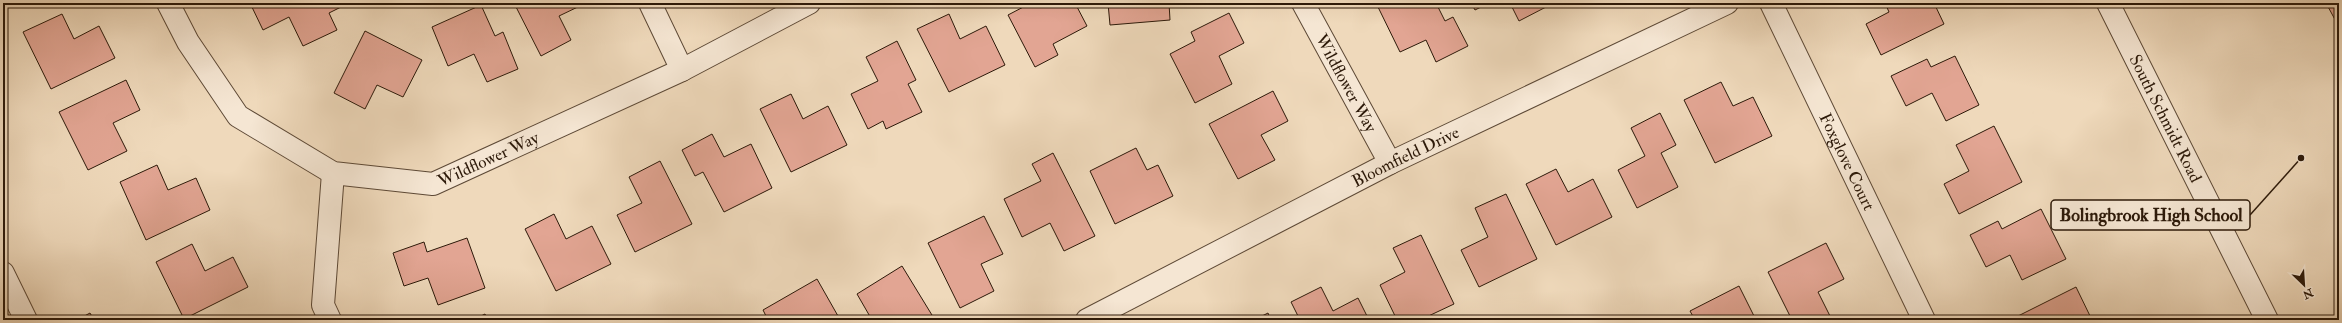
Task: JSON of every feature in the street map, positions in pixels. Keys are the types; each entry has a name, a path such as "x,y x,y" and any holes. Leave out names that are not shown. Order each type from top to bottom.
{"street":[{"name":"Wildflower Way","path":"168,3 188,42 238,116 333,173 433,184 682,70 809,3"},
{"path":"650,3 682,70"},
{"name":"Wildflower Way","path":"1303,3 1390,163"},
{"name":"Bloomfield Drive","path":"1087,320 1390,163 1727,3"},
{"name":"Foxglove Court","path":"1771,3 1924,320"},
{"name":"South Schmidt Road","path":"2108,3 2267,320"},
{"path":"330,320 323,304 333,173"},
{"path":"3,273 26,320"}],"building":[{"path":"250,3 349,3 329,13 337,30 303,46 289,17 263,30"},
{"path":"514,3 584,4 559,16 571,40 541,56"},
{"path":"1031,3 1075,3 1087,26 1053,44 1058,55 1035,67 1008,15"},
{"path":"1108,3 1169,3 1170,20 1110,25"},
{"path":"1386,3 1436,3 1445,21 1453,17 1468,46 1436,62 1426,40 1400,52 1378,7"},
{"path":"1471,3 1489,3 1475,10"},
{"path":"1510,3 1545,3 1546,7 1519,21"},
{"path":"1885,3 1934,3 1944,24 1881,55 1866,24 1889,12"},
{"path":"2326,3 2339,3 2339,27"},
{"path":"481,5 495,36 503,32 518,69 487,82 474,54 448,66 432,27"},
{"path":"1229,13 1244,43 1219,56 1232,84 1195,103 1170,54 1195,41 1191,32"},
{"path":"62,14 74,39 99,26 115,58 51,89 23,32"},
{"path":"949,14 960,39 986,26 1005,65 949,92 917,29"},
{"path":"365,31 422,60 403,97 377,85 365,109 334,93"},
{"path":"897,41 916,80 908,84 922,112 886,129 883,121 868,129 851,94 878,81 866,57"},
{"path":"1955,56 1979,105 1946,121 1932,93 1906,106 1891,76 1927,59 1931,67"},
{"path":"126,80 140,110 113,123 127,151 88,170 59,112"},
{"path":"1721,82 1733,106 1753,97 1772,136 1715,163 1684,100"},
{"path":"1273,91 1288,121 1261,135 1275,160 1238,179 1209,124"},
{"path":"791,94 803,119 828,106 847,145 791,172 760,109"},
{"path":"1660,113 1676,145 1661,153 1678,187 1637,208 1618,170 1645,156 1631,128"},
{"path":"1994,126 2022,182 1959,214 1944,184 1969,171 1956,145"},
{"path":"712,134 724,157 751,144 772,188 724,212 703,172 695,176 682,150"},
{"path":"1136,148 1147,170 1158,165 1173,196 1115,224 1090,171"},
{"path":"1053,153 1095,236 1064,251 1050,223 1022,237 1004,199 1041,181 1032,164"},
{"path":"660,161 692,224 635,252 617,215 642,203 629,177"},
{"path":"157,165 168,190 196,178 210,210 146,240 120,182"},
{"path":"1556,169 1568,192 1593,179 1612,217 1556,245 1526,184"},
{"path":"1506,194 1537,259 1479,287 1461,250 1488,237 1475,208"},
{"path":"2041,209 2066,259 2022,280 2010,255 1986,267 1970,235 1998,221 2002,229"},
{"path":"554,214 566,239 592,226 611,264 556,291 525,229"},
{"path":"984,216 1003,254 981,264 994,291 960,308 928,243"},
{"path":"1421,235 1454,304 1420,320 1397,320 1380,285 1405,272 1393,248"},
{"path":"467,238 485,288 438,305 428,278 404,286 393,253 424,242 427,252"},
{"path":"1826,243 1844,279 1818,292 1832,320 1792,320 1768,272"},
{"path":"192,244 205,271 233,257 248,287 184,319 156,262"},
{"path":"902,266 935,320 872,320 857,294"},
{"path":"817,279 838,316 831,320 768,320 763,310"},
{"path":"1739,286 1756,320 1695,320 1690,311"},
{"path":"1321,287 1333,311 1358,298 1369,320 1300,320 1291,302"},
{"path":"2076,287 2092,320 2010,320"},
{"path":"90,313 94,320 77,320"},
{"path":"1268,313 1271,320 1254,320"},
{"path":"485,314 488,320 473,320"}],"place":[{"name":"Bolingbrook High School","path":"2301,158"}]}
